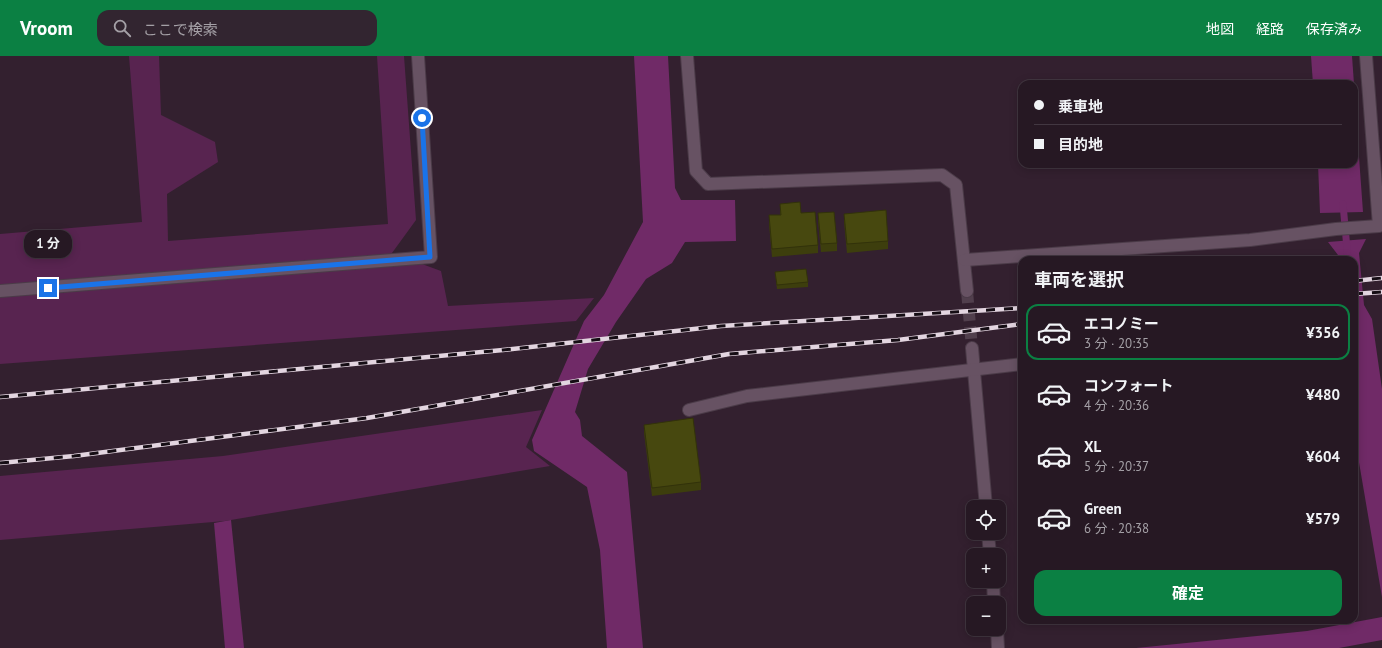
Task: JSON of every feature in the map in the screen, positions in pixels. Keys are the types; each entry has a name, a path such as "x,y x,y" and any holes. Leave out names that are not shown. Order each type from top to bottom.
{"street":[{"path":"0,291 430,257 418,56"},
{"path":"687,56 696,171 708,184 942,175 956,185 965,260 967,291"},
{"path":"1022,256 1250,240 1336,229 1380,226 1366,56"},
{"path":"965,260 1018,256"},
{"path":"972,348 985,500"},
{"path":"689,410 747,396 1018,364"},
{"path":"997,636 998,648"}],"shaded area":[{"path":"129,56 159,56 161,115 215,142 218,162 167,194 168,241 388,224 377,56 404,56 416,220 392,253 441,271 448,306 594,298 576,321 0,364 0,234 142,222"},
{"path":"634,56 668,56 675,188 681,200 735,200 736,241 685,242 672,263 646,279 616,322 588,369 575,412 580,420 582,436 627,472 643,648 607,648 600,550 587,487 534,451 532,440 584,321 604,295 643,222"},
{"path":"1311,56 1352,56 1354,80 1313,80"},
{"path":"1358,143 1363,212 1320,213 1318,168 1358,168"},
{"path":"1366,239 1359,253 1364,305 1372,319 1382,389 1382,597 1358,456 1358,256 1338,256 1328,242"},
{"path":"542,410 526,447 550,466 225,521 0,540 0,476 223,456"},
{"path":"231,520 244,648 225,648 214,523"},
{"path":"1382,617 1382,640 1339,648 1136,648 1307,631 1344,624 1358,624 1358,621"}],"building":[{"path":"800,202 801,213 815,212 818,245 772,249 769,215 781,215 780,204"},
{"path":"886,210 888,241 847,244 844,214"},
{"path":"834,212 837,243 821,244 818,213"},
{"path":"806,269 808,282 777,285 775,272"},
{"path":"693,418 701,482 652,488 644,425"}],"waterway":[{"path":"1343,204 1348,256"}],"tunnel":[{"path":"967,291 972,348"}],"railway":[{"path":"1358,281 1382,278"},
{"path":"1358,294 1382,292"},
{"path":"0,397 503,350 721,326 1018,308"},
{"path":"0,463 74,456 367,418 729,354 898,340 1018,325"}],"route":[{"path":"48,288 430,257 422,118"}]}
